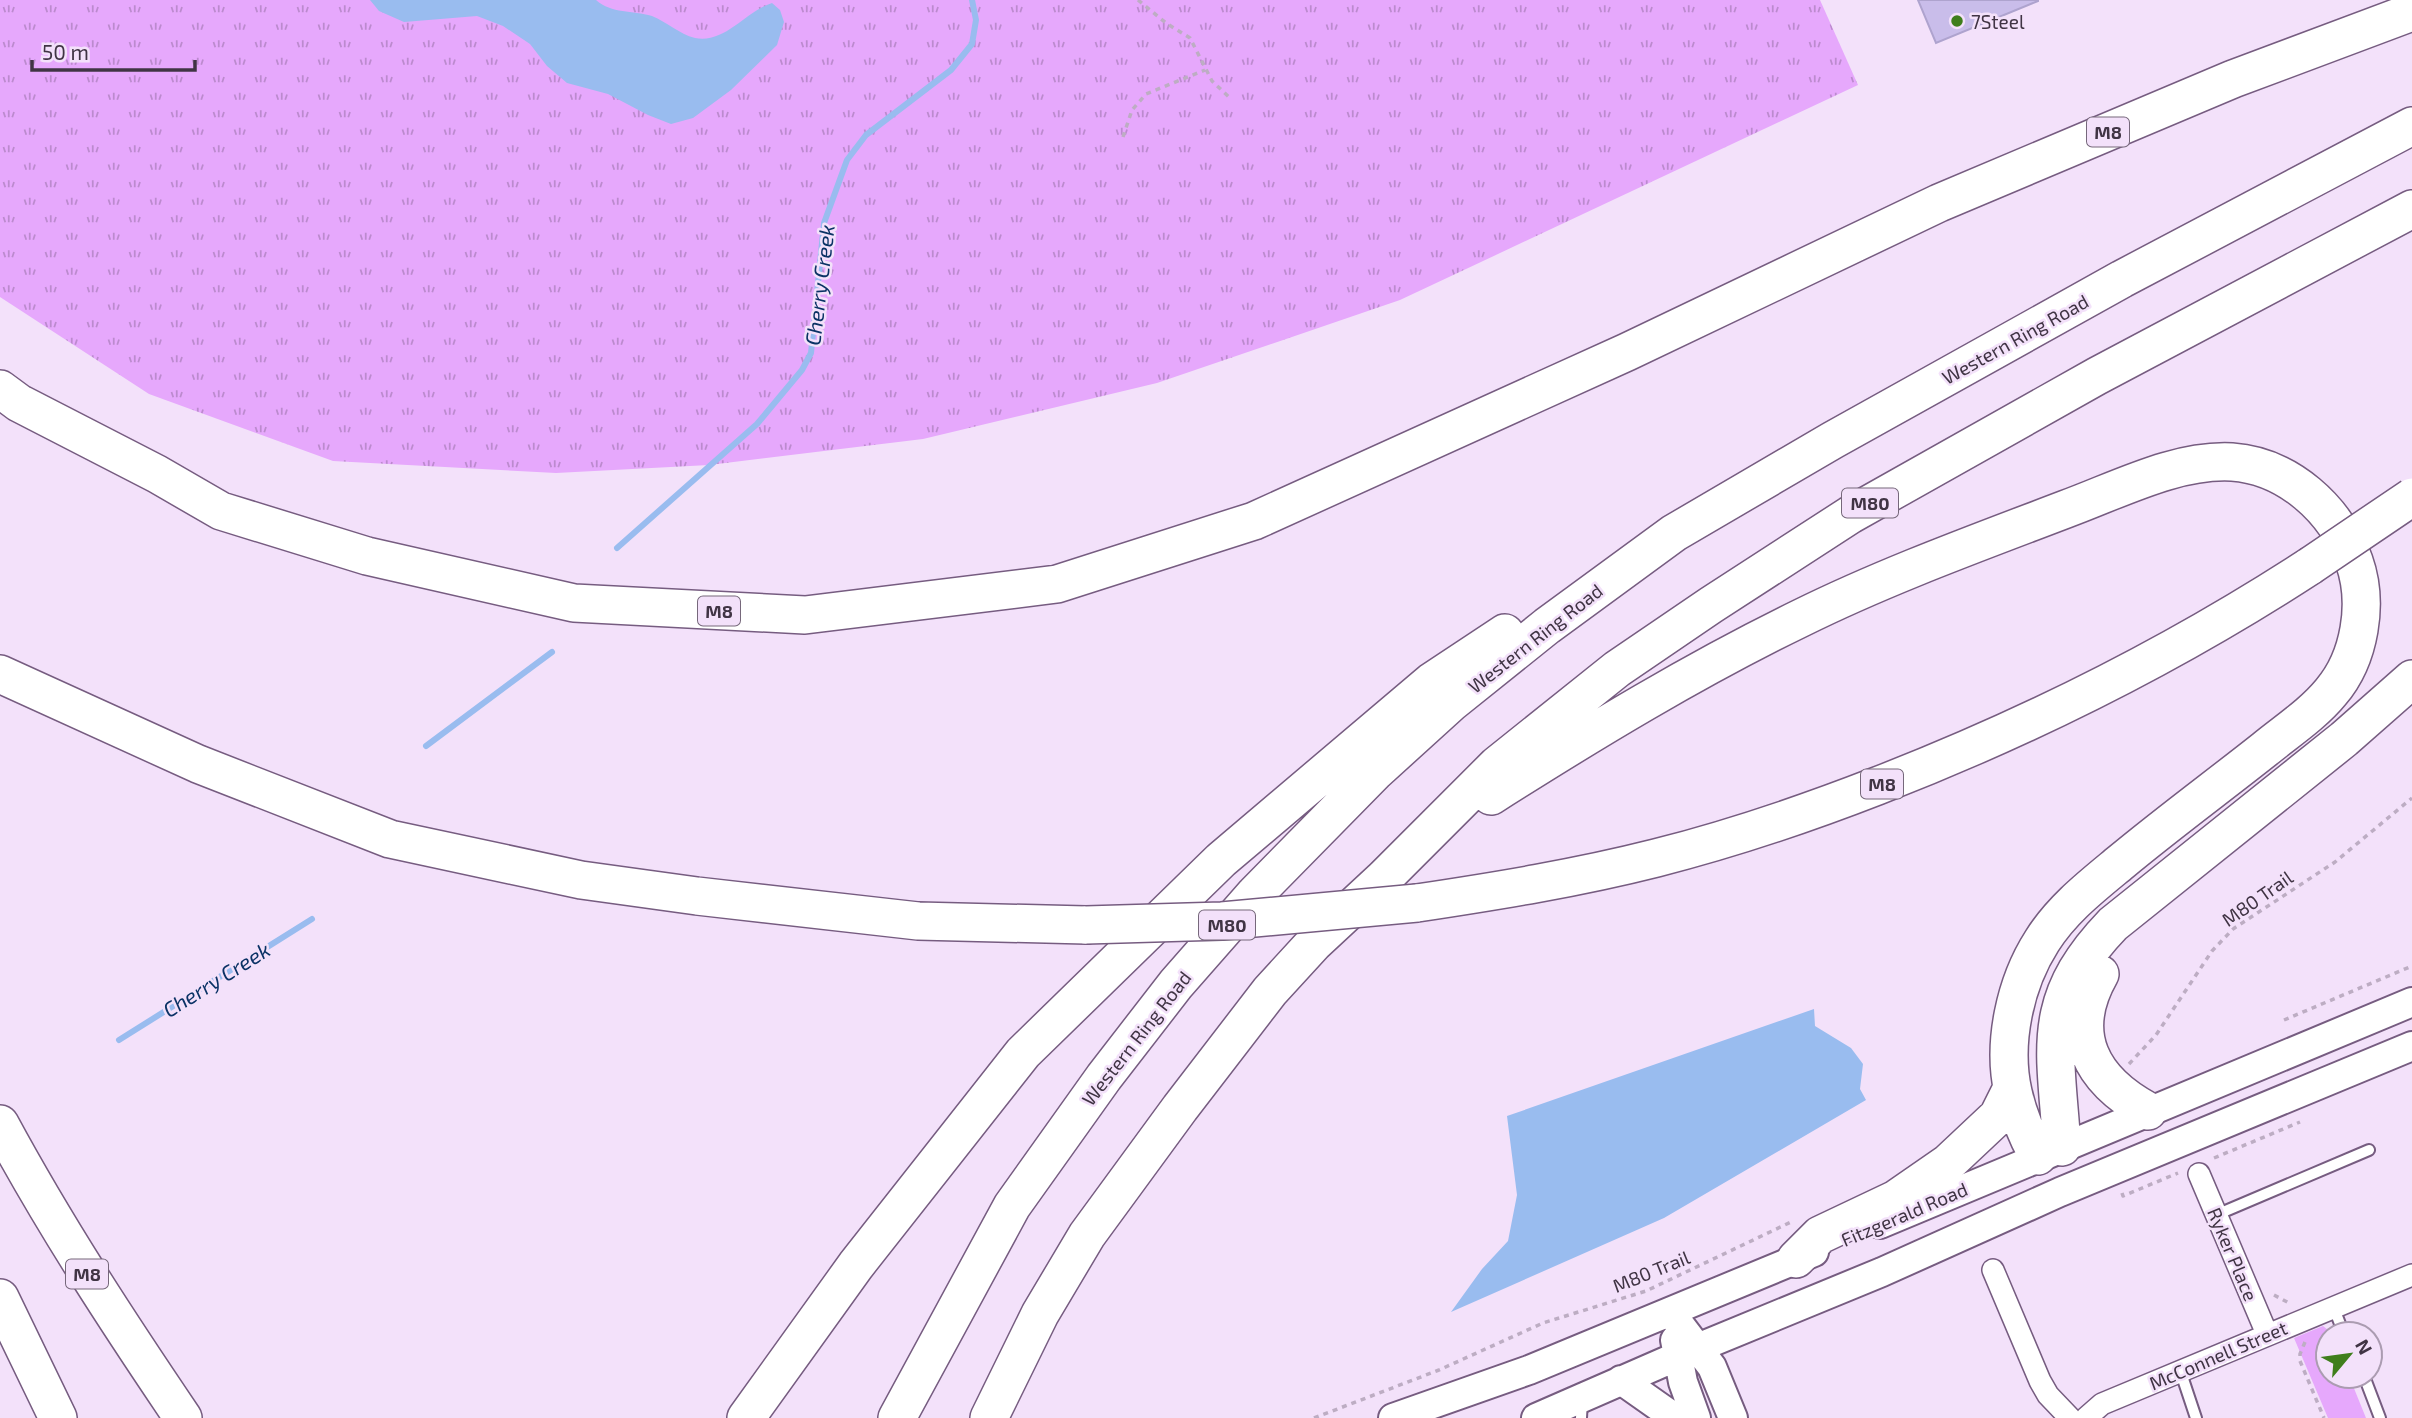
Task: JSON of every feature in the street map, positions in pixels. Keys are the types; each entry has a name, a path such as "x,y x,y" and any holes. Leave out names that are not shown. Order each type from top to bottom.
{"highway":[{"name":"M8","path":"0,389 19,403 157,474 221,511 367,556 575,603 805,615 1057,584 1254,521 1627,352 1939,203 2233,79 2412,12"},
{"name":"Western Ring Road","path":"897,1418 1012,1206 1104,1077 1160,1005 1255,894 1375,772 1451,703 1547,626 1674,533 1833,440 2122,279 2412,126"},
{"name":"M80","path":"989,1418 1040,1314 1087,1235 1270,990 1314,943 1384,878 1497,765 1617,669 1850,515 2000,429 2412,209"},
{"path":"1384,878 1477,805 1537,767 1714,662 1805,616 1895,576 2159,474 2196,465 2230,462 2268,469 2312,497 2326,511 2342,536 2355,563 2361,588 2358,633 2348,663 2330,693 2081,895 2043,939 2026,972 2016,1004 2009,1052 2011,1088 2021,1121 2050,1152"},
{"name":"M8","path":"0,674 198,764 390,839 581,880 918,921 1086,925 1222,921 1417,903 1536,885 1657,858 1770,825 1996,738 2139,668 2245,608 2412,497"},
{"path":"746,1418 856,1265 1023,1053 1221,860 1431,682 1562,595 1674,533"},
{"path":"2050,1152 2054,1044 2065,992 2075,969 2092,945 2113,924 2344,739 2412,679"},
{"path":"2148,1111 2126,1099 2109,1085 2099,1071 2089,1052 2084,1034 2085,1011 2091,990 2116,950 2203,853"},
{"path":"1797,1259 1821,1235 1896,1199 1948,1163 1998,1116 2011,1088"},
{"name":"M8","path":"0,1124 39,1196 82,1266 183,1418"},
{"path":"0,1297 58,1418"}],"main road":[{"name":"Fitzgerald Road","path":"1393,1418 1529,1370 1671,1313 2412,1002"},
{"path":"1536,1418 1582,1407 1621,1380 1882,1272 2060,1192 2412,1046"},
{"path":"2050,1152 2060,1192"},
{"path":"1671,1313 1687,1352 1683,1382 1696,1418"},
{"path":"1687,1352 1712,1367 1733,1418"},
{"path":"1621,1380 1675,1418"}],"street":[{"name":"Ryker Place","path":"2196,1169 2267,1334"},
{"path":"1993,1270 2048,1395 2079,1415"},
{"name":"McConnell Street","path":"2079,1415 2180,1370 2412,1275"}],"lane":[{"path":"2216,1215 2369,1150"},
{"path":"2333,1306 2338,1320"},
{"path":"2180,1370 2196,1418"},
{"path":"2369,1390 2380,1418"}],"path":[{"path":"1138,0 1190,38 1212,81 1230,98"},
{"path":"1123,137 1132,110 1146,94 1206,70"},
{"name":"M80 Trail","path":"2125,1069 2156,1035 2212,951 2233,929 2335,862 2412,798"},
{"path":"2284,1020 2412,966"},
{"path":"2123,1196 2196,1169 2312,1117"},
{"name":"M80 Trail","path":"1314,1418 1439,1370 1525,1330 1646,1291 1799,1219"}],"green space":[{"path":"0,0 1820,0 1858,85 1400,300 1157,383 923,439 709,465 556,473 333,461 149,394 0,297"},
{"path":"2314,1330 2314,1385 2294,1338"},
{"path":"2316,1390 2355,1390 2366,1418 2328,1418"}],"water":[{"path":"370,0 596,0 615,10 652,16 684,34 706,39 726,32 772,3 780,10 784,22 777,45 731,90 693,118 671,124 608,94 567,83 547,66 530,44 503,26 477,16 404,22 379,11"},
{"path":"1814,1009 1815,1026 1851,1048 1863,1064 1860,1089 1866,1100 1664,1218 1451,1312 1482,1269 1508,1241 1517,1195 1507,1116"}],"building":[{"name":"7Steel","path":"1918,0 2038,0 2038,1 1936,43"}],"waterway":[{"name":"Cherry Creek","path":"617,548 757,424 802,370 811,353 824,223 847,160 866,135 951,70 972,44 976,20 972,0"},
{"name":"Cherry Creek","path":"426,746 552,652"},
{"name":"Cherry Creek","path":"119,1040 312,919"}],"place":[{"name":"7Steel","path":"1957,21"}]}
